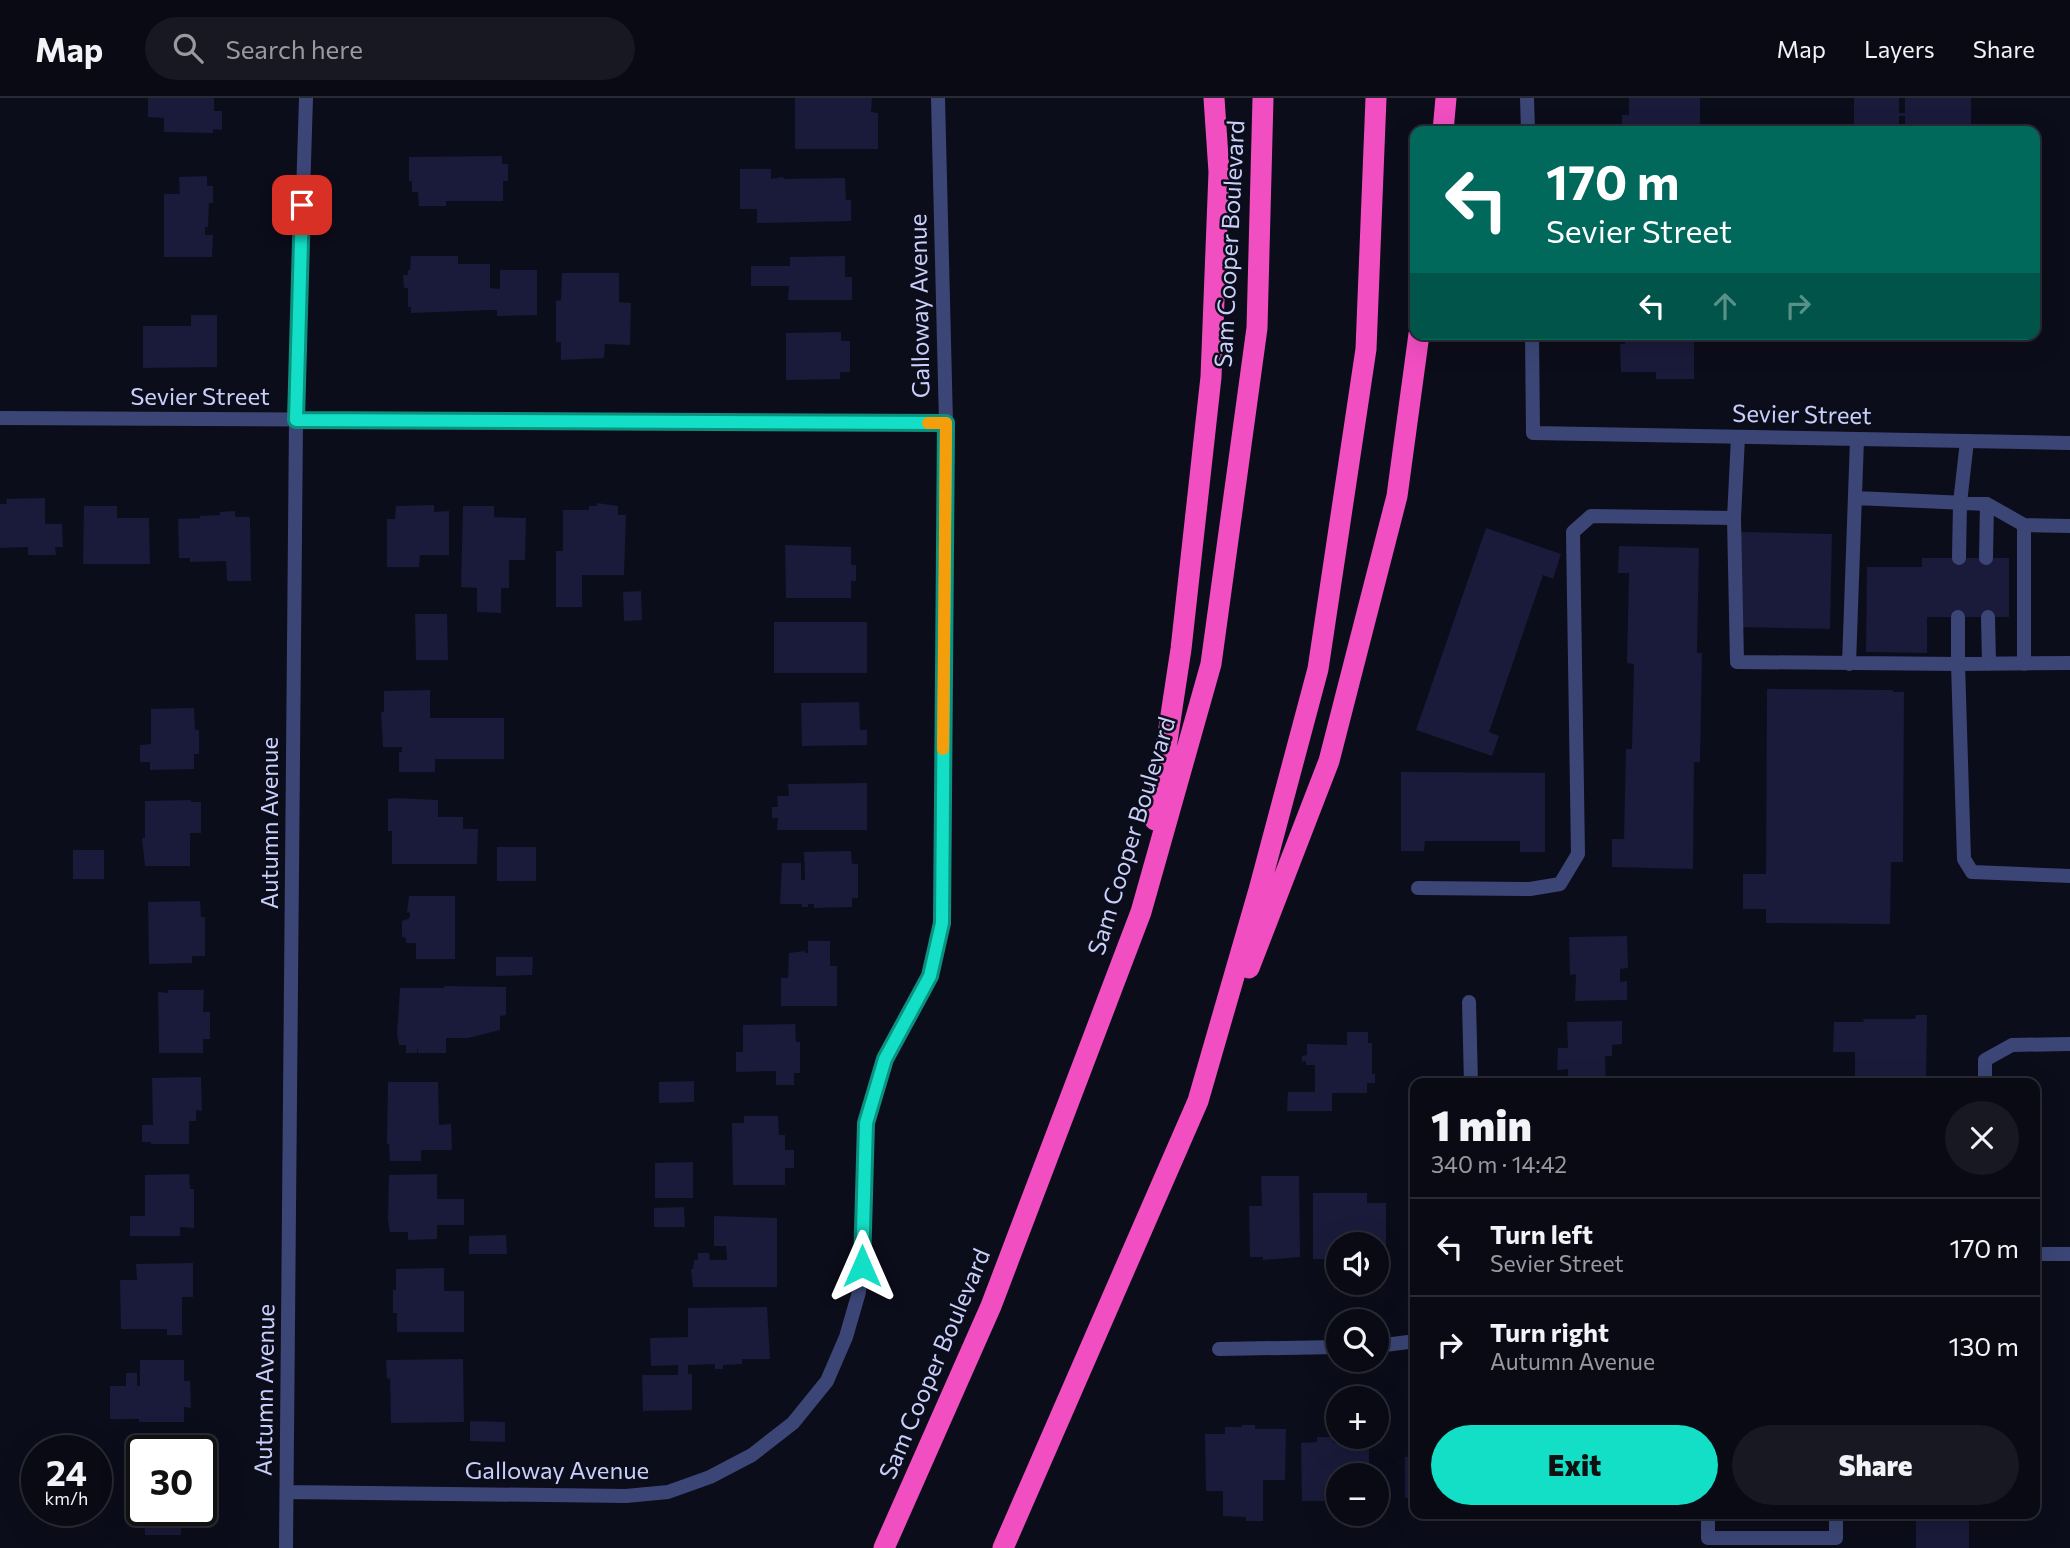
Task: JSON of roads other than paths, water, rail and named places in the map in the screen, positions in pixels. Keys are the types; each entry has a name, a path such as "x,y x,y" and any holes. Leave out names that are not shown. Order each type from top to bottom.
{"highway":[{"path":"1141,912 1181,649 1211,377 1220,172 1214,98"},
{"name":"Sam Cooper Boulevard","path":"884,1548 991,1306 1141,912 1210,664 1257,328 1263,98"},
{"path":"1198,1101 1259,890 1318,669 1366,349 1376,98"},
{"path":"1443,126 1446,98"},
{"path":"1003,1548 1198,1101 1329,761 1397,496 1418,340"}],"street":[{"name":"Autumn Avenue","path":"286,1548 296,420 306,98"},
{"name":"Galloway Avenue","path":"287,1492 626,1496 668,1492 710,1477 752,1455 793,1423 827,1381 846,1338 859,1292 866,1123 885,1059 930,976 942,923 946,423 938,98"},
{"path":"1527,98 1528,126"},
{"name":"Sevier Street","path":"1532,340 1533,433 2070,443"},
{"name":"Sevier Street","path":"0,418 946,423"},
{"path":"1738,437 1734,518 1737,662 2070,663"},
{"path":"1849,664 1857,439"},
{"path":"1958,558 1960,503 1967,441"},
{"path":"1856,498 1987,504 2024,525 2070,526"},
{"path":"1986,558 1987,504"},
{"path":"1418,888 1531,889 1560,884 1578,854 1573,532 1591,516 1734,518"},
{"path":"2024,525 2024,664"},
{"path":"1958,617 1964,859 1972,872 2070,876"},
{"path":"1988,617 1989,664"},
{"path":"1469,1002 1471,1078"},
{"path":"1984,1078 1985,1060 2012,1045 2070,1044"},
{"path":"2040,1254 2070,1254"},
{"path":"1389,1344 1410,1342"},
{"path":"1219,1349 1326,1347"},
{"path":"1708,1519 1708,1538 1836,1538 1836,1519"}]}
